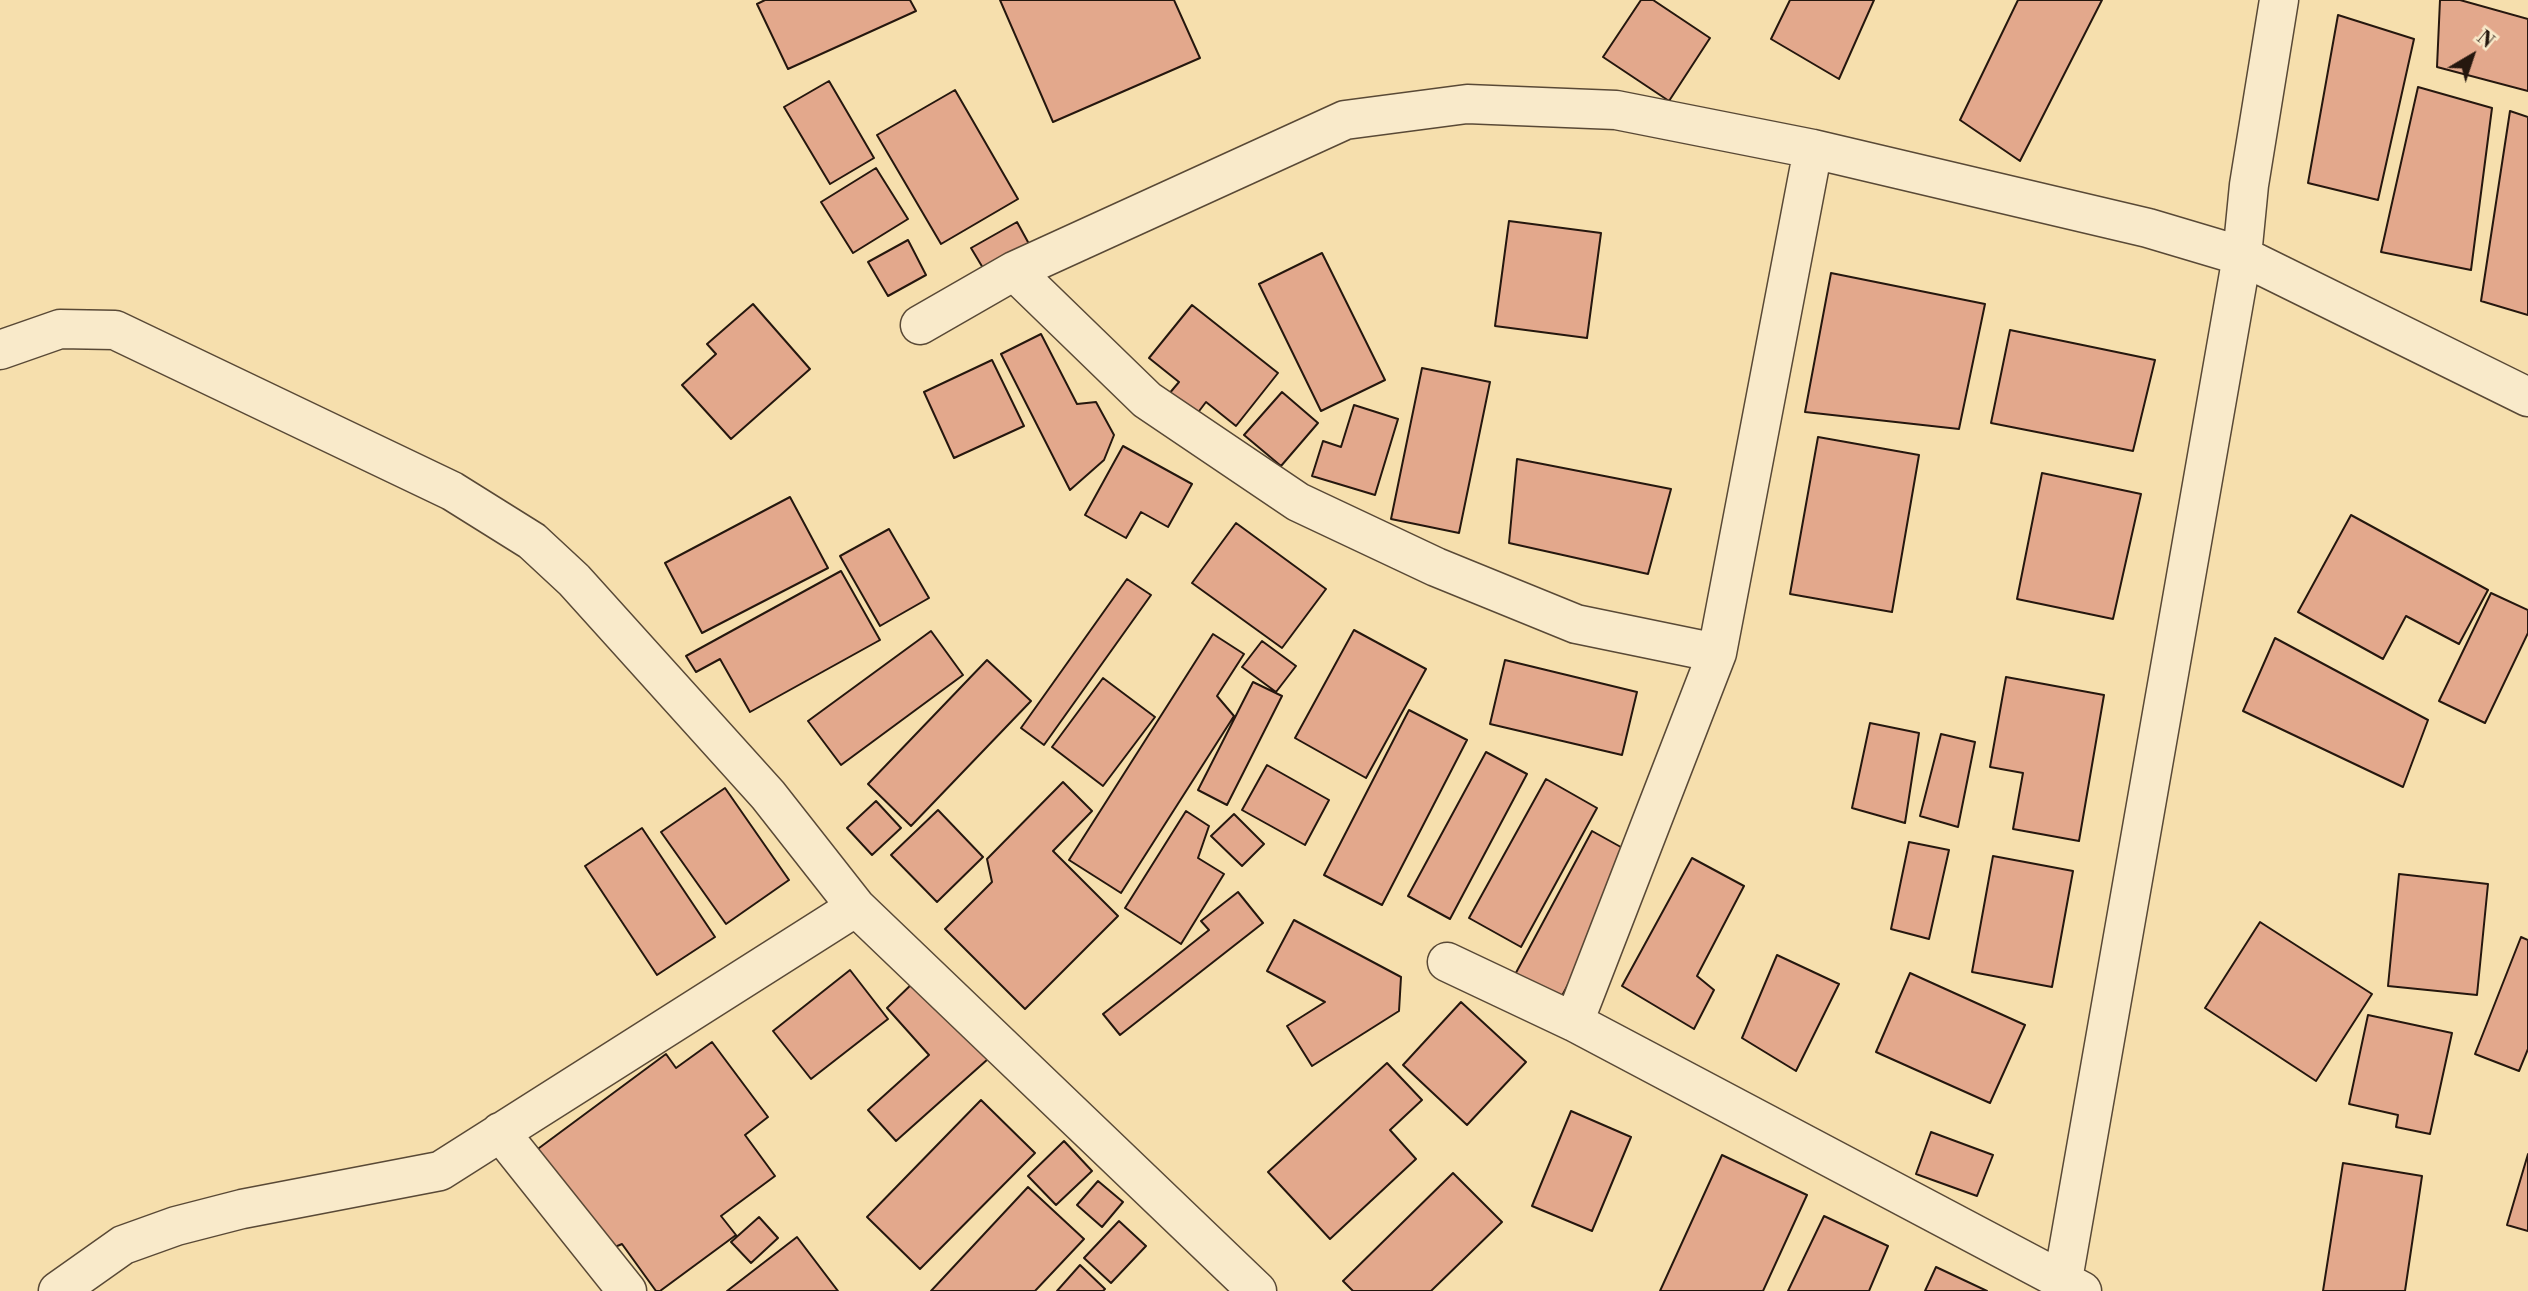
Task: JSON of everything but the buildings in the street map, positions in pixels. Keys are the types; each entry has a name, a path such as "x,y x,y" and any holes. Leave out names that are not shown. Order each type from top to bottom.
{"street":[{"path":"1447,962 1574,1022 2069,1287 2242,256 2249,185 2279,0"},
{"path":"920,325 1014,271 1345,120 1468,104 1616,110 1813,149 2148,228 2242,256 2528,397"},
{"path":"1574,1022 1717,653 1813,149"},
{"path":"1014,271 1147,400 1298,502 1436,567 1576,624 1717,653"},
{"path":"0,350 60,329 115,330 452,491 532,541 574,580 768,795 856,907 1257,1291"},
{"path":"58,1291 123,1245 176,1226 242,1209 440,1171 856,907"},
{"path":"500,1132 627,1291"}]}
